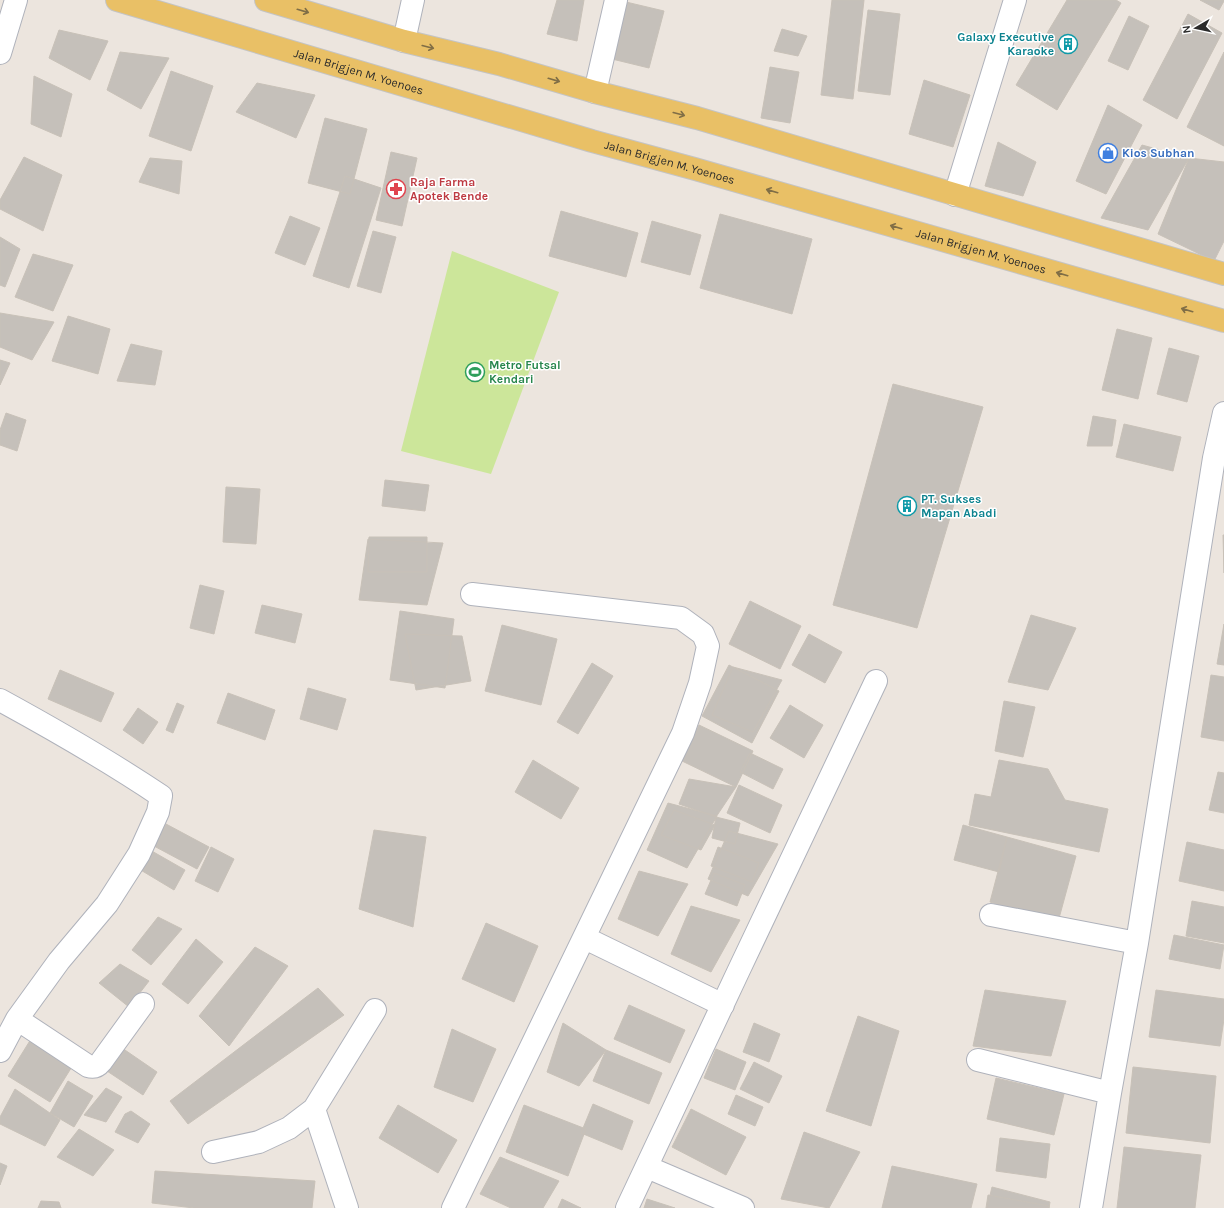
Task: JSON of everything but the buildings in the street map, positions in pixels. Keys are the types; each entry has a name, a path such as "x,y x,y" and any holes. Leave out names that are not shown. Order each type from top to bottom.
{"main road":[{"name":"Jalan Brigjen M. Yoenoes","path":"117,0 592,141 695,168 1224,321"},
{"path":"266,0 404,41 500,64 595,92 697,118 1224,274"}],"street":[{"path":"0,53 16,0"},
{"path":"404,41 413,0"},
{"path":"595,92 616,0"},
{"path":"955,195 1015,0"},
{"path":"1091,1208 1219,459 1224,413"},
{"path":"453,1208 683,733 702,676 708,646 703,634 681,618 472,594"},
{"path":"627,1208 876,681"},
{"path":"0,700 104,759 161,796 158,812 139,854 111,897 59,961 17,1019 0,1051"},
{"path":"991,915 1137,943"},
{"path":"585,938 723,1004"},
{"path":"17,1019 93,1068 97,1067 101,1062 143,1004"},
{"path":"213,1152 259,1142 289,1128 314,1109 375,1010"},
{"path":"978,1060 1110,1093"},
{"path":"314,1109 347,1208"},
{"path":"647,1167 743,1208"}],"green space":[{"name":"Metro Futsal Kendari","path":"452,251 559,292 491,474 401,451"}],"place":[{"name":"Galaxy Executive Karaoke","path":"1068,44"},
{"name":"Kios Subhan","path":"1108,153"},
{"name":"Raja Farma Apotek Bende","path":"396,189"},
{"name":"Metro Futsal Kendari","path":"475,372"},
{"name":"PT. Sukses Mapan Abadi","path":"907,506"}]}
